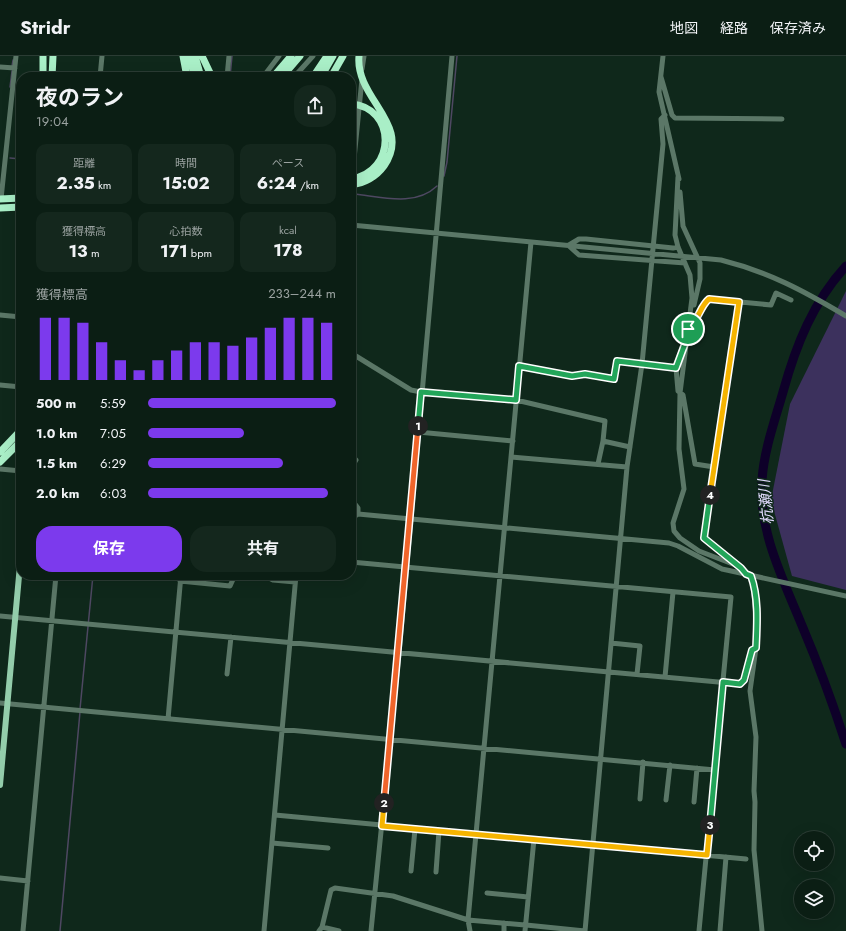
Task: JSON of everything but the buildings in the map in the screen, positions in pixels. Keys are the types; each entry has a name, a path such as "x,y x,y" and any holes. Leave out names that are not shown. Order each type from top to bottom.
{"highway":[{"path":"43,56 43,72"},
{"path":"52,72 53,56"},
{"path":"277,72 291,56"},
{"path":"286,72 300,56"},
{"path":"316,72 327,56"},
{"path":"324,72 333,56"},
{"path":"334,72 343,56"},
{"path":"356,184 369,180 381,170 389,156 392,141 385,118 363,84 359,67 359,56"},
{"path":"188,72 193,57"},
{"path":"193,57 194,72"},
{"path":"193,57 199,72"},
{"path":"193,57 207,72"},
{"path":"356,105 361,106 374,114 382,126 385,138 384,151 379,162 368,172 356,177"},
{"path":"1,199 16,198"},
{"path":"0,208 16,208"},
{"path":"0,452 16,435"},
{"path":"0,462 16,446"}],"main road":[{"path":"0,785 19,580"}],"street":[{"path":"1,199 16,56"},
{"path":"100,72 102,56"},
{"path":"227,72 229,56"},
{"path":"267,72 279,56"},
{"path":"299,72 313,56"},
{"path":"356,138 364,56"},
{"path":"371,931 376,894 399,653 435,233 452,56"},
{"path":"663,56 659,92 678,178 680,179 680,202 683,226 701,258 700,279 691,309 680,393 679,449 684,489 681,502 674,516 674,531 680,538 699,551 738,566"},
{"path":"0,67 14,68"},
{"path":"660,76 672,115 675,118 782,119"},
{"path":"339,931 320,929 331,890 339,888 393,896 468,920 504,923 525,927 585,931 620,539 627,467 642,364 663,144 661,119 664,115"},
{"path":"0,158 6,159"},
{"path":"678,178 674,228 678,247 690,275 691,309"},
{"path":"0,208 0,215"},
{"path":"356,225 613,249 729,262 768,274 796,286 846,316"},
{"path":"568,246 579,239 586,239 678,247"},
{"path":"470,931 468,920 531,242"},
{"path":"568,246 578,255 685,263"},
{"path":"688,329 695,324 709,299 771,306 776,292 791,300"},
{"path":"739,302 704,538 748,575 756,604 756,648 750,691 756,737 754,850 762,931"},
{"path":"0,315 16,317"},
{"path":"686,341 676,368 678,391 683,394 695,464 714,467"},
{"path":"356,356 411,390 516,400 605,421 603,441 598,464"},
{"path":"519,366 572,376 585,374 614,379 617,361 676,368"},
{"path":"0,385 16,387"},
{"path":"418,432 513,441"},
{"path":"603,441 630,447"},
{"path":"511,457 627,467"},
{"path":"0,469 16,471"},
{"path":"356,505 358,508 358,514 669,543 678,546 722,569 846,596"},
{"path":"356,562 731,597 699,931"},
{"path":"23,931 42,707 56,580"},
{"path":"168,719 180,581 230,586 233,580"},
{"path":"264,931 295,582 273,580"},
{"path":"665,677 673,592"},
{"path":"0,616 399,653 492,660 740,684 744,680 752,650 756,648"},
{"path":"227,674 231,637"},
{"path":"611,643 640,646 637,674"},
{"path":"0,703 643,762 714,770"},
{"path":"640,799 643,762"},
{"path":"666,800 670,765"},
{"path":"694,802 697,768"},
{"path":"275,815 476,835 593,844 746,859"},
{"path":"411,870 415,829"},
{"path":"436,872 439,831"},
{"path":"525,927 534,839"},
{"path":"272,843 328,848"},
{"path":"720,931 726,857"},
{"path":"0,878 28,881"},
{"path":"487,892 528,897"},
{"path":"504,923 504,931"}],"shaded area":[{"path":"846,291 846,590 792,576 771,500 790,404"}],"waterway":[{"path":"230,72 232,56"},
{"path":"444,176 447,162 457,56"},
{"path":"12,66 13,60"},
{"path":"10,87 12,71"},
{"path":"10,158 16,159"},
{"path":"356,194 408,199 419,197 437,186"},
{"name":"杭瀬川","path":"846,266 824,294 800,341 773,424 767,446 762,480 764,518 774,556 809,642 846,744"},
{"path":"80,709 93,580"},
{"path":"60,931 80,712"}],"route":[{"path":"709,299 739,302 704,538 741,568 746,574 751,576 756,604 756,648 752,650 749,658 744,680 740,684 723,682 707,855 382,826 399,653 421,392 516,400 519,366 572,376 585,374 614,379 617,361 642,364 645,366 676,368 683,344 686,341 688,329 695,324 709,299"}]}
